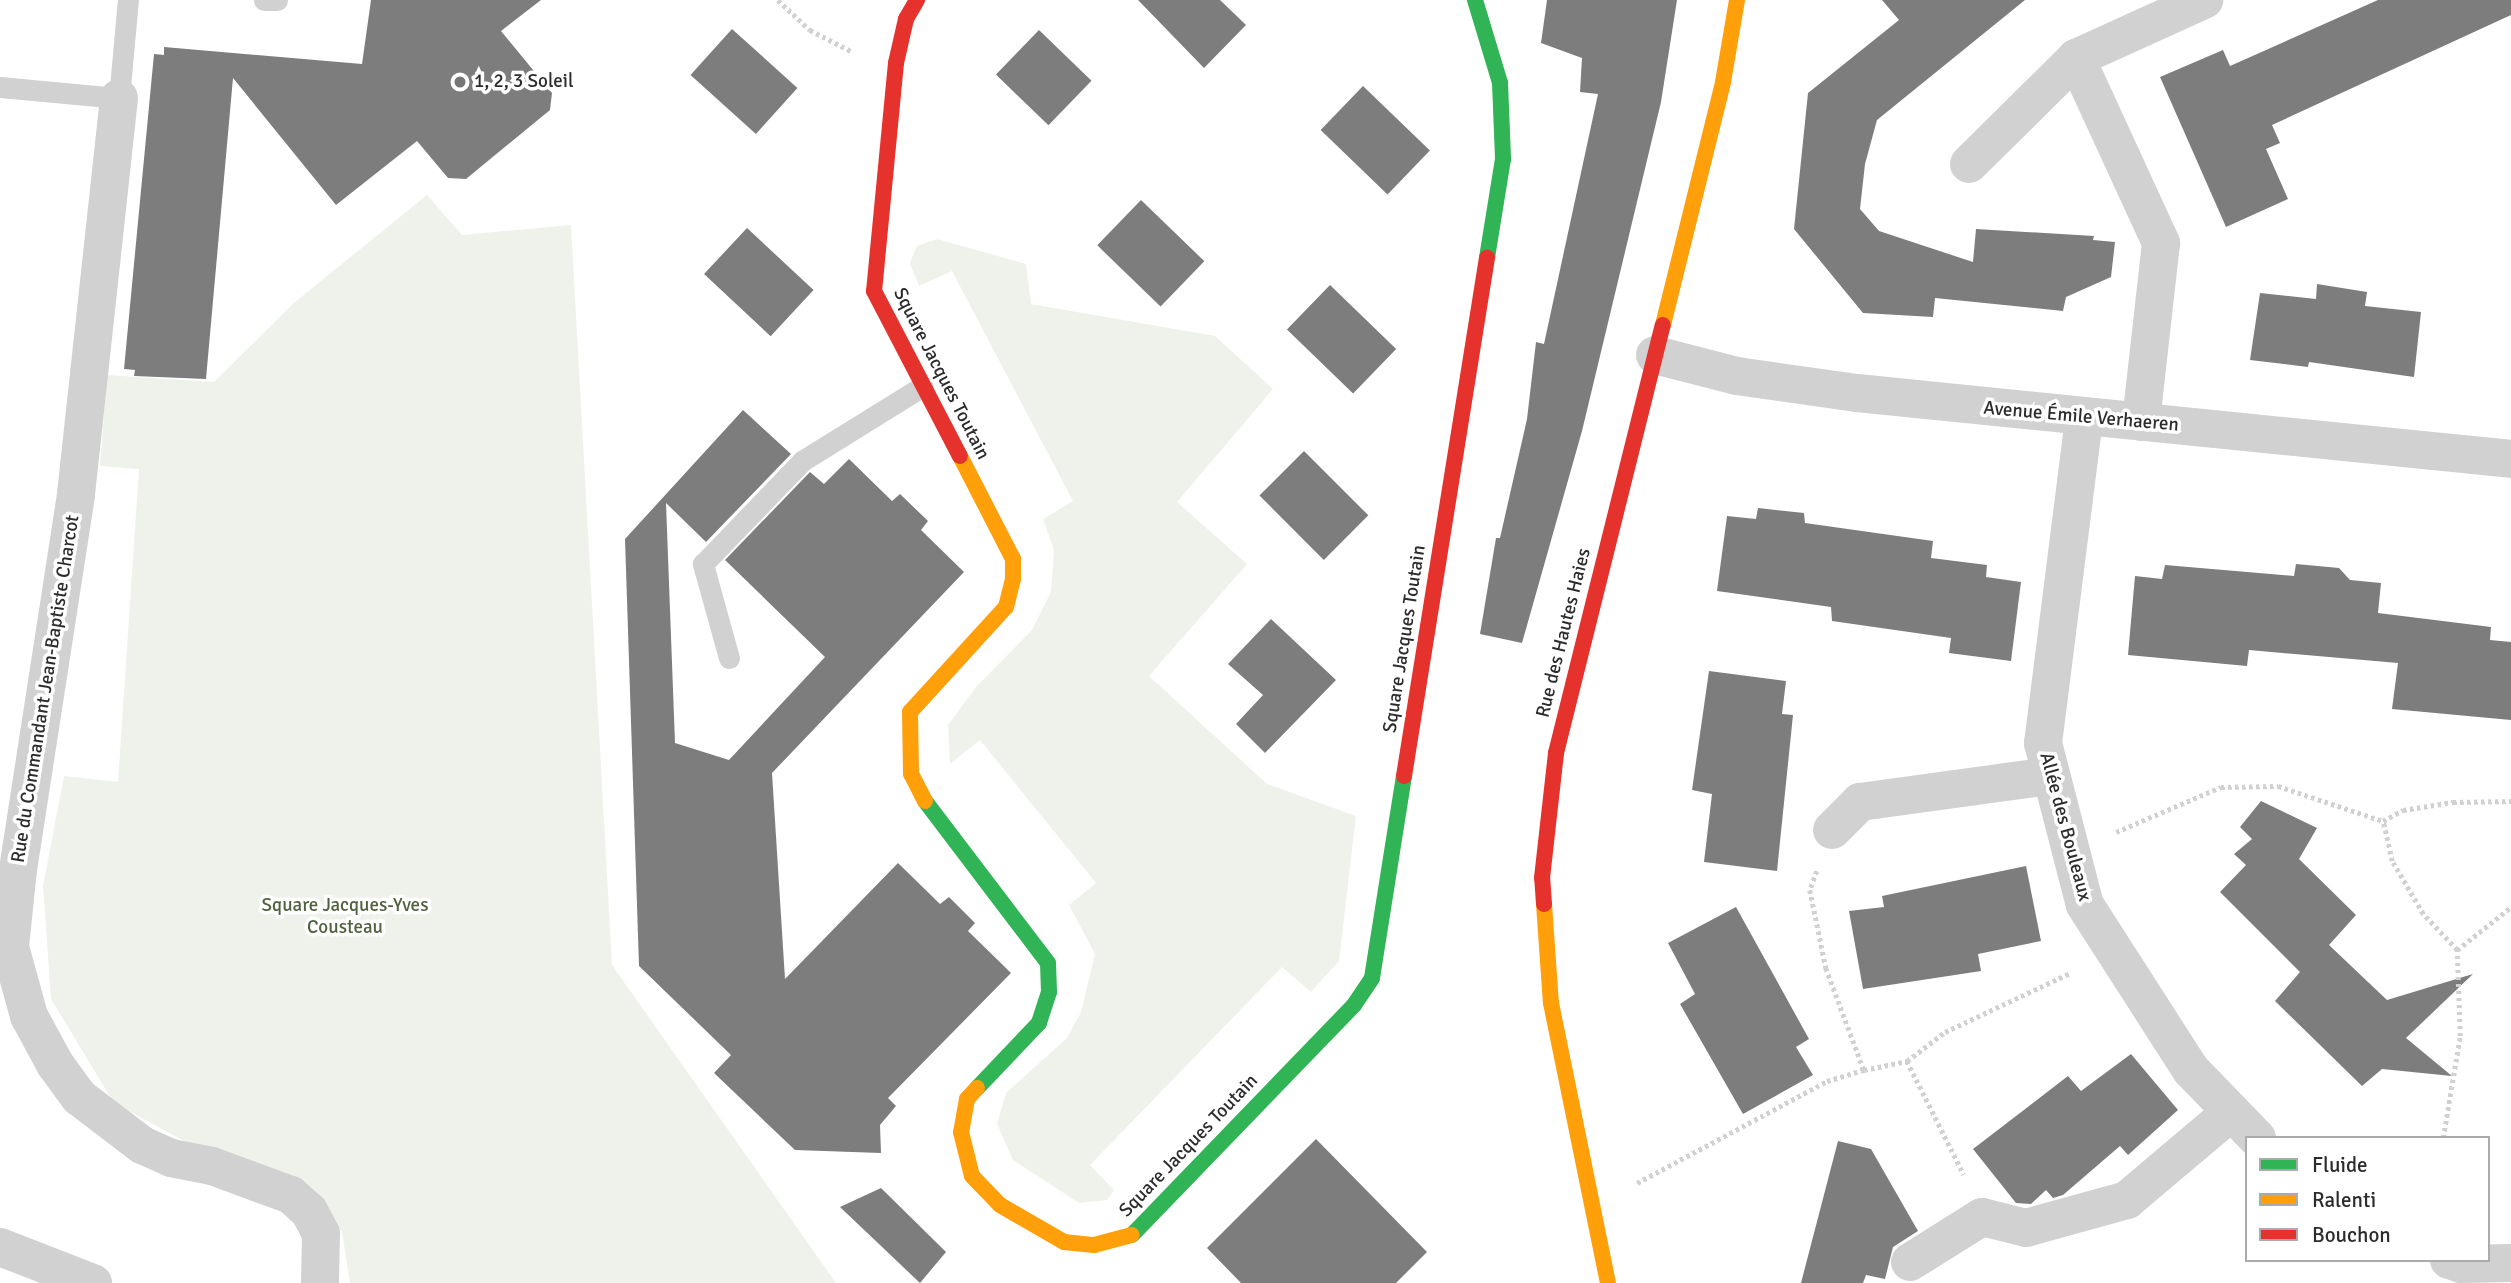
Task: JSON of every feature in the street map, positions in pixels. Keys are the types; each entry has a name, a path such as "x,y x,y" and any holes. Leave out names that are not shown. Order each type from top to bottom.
{"street":[{"name":"Square Jacques Toutain","path":"917,0 906,19 896,63 874,291 1013,559 1013,579 1006,607 910,712 912,774 930,812 1048,963 1049,992 1039,1023 967,1099 961,1132 972,1176 1000,1205 1064,1242 1094,1245 1135,1234 1354,1005 1372,978 1503,159 1500,83 1475,0"},
{"name":"Rue des Hautes Haies","path":"1608,1283 1551,1003 1542,878 1556,754 1723,82 1737,0"},
{"path":"1969,164 2076,58 2204,0"},
{"path":"2076,58 2161,243 2141,422"},
{"name":"Rue du Commandant Jean-Baptiste Charcot","path":"119,98 76,495 18,869 10,947 29,1016 55,1064 79,1097 142,1144 171,1158 212,1166 291,1195 309,1211 321,1234 320,1283"},
{"name":"Avenue Émile Verhaeren","path":"1655,355 1737,376 2084,419 2141,422 2511,459"},
{"name":"Allée des Bouleaux","path":"2084,419 2043,743 2085,905 2191,1070 2244,1125"},
{"path":"1832,830 1860,802 2051,776"},
{"path":"1910,1262 1982,1217 2026,1228 2127,1200 2244,1125"},
{"path":"0,1247 93,1283"},
{"path":"2455,1262 2511,1263"}],"lane":[{"path":"0,87 119,98 128,0"},
{"path":"264,0 277,0"},
{"path":"729,658 704,564 802,461 923,386"}],"path":[{"path":"778,0 810,30 852,51"},
{"path":"2106,836 2221,787 2278,786 2383,821 2415,808 2511,802"},
{"path":"2383,821 2392,861 2423,914 2457,950 2460,1036 2442,1136"},
{"path":"1832,830 1810,890 1826,968 1864,1070"},
{"path":"2457,950 2511,907"},
{"path":"1628,1188 1827,1081 1907,1061 1945,1032 2082,968"},
{"path":"1907,1061 1982,1217"}],"green space":[{"name":"Square Jacques-Yves Cousteau","path":"427,195 462,235 571,225 612,965 836,1283 350,1283 342,1232 300,1181 192,1145 114,1103 51,999 43,886 64,776 118,782 139,469 100,466 107,375 214,382 295,302"},
{"path":"937,239 1026,264 1031,304 1215,336 1273,389 1177,502 1247,564 1149,676 1267,784 1356,816 1339,961 1311,992 1282,967 1090,1165 1114,1190 1107,1200 1079,1203 1013,1160 997,1124 1006,1093 1067,1038 1081,1012 1095,954 1069,905 1096,883 980,740 950,764 948,725 976,687 1032,630 1051,592 1054,550 1043,519 1073,501 952,271 919,286 910,264 913,255 917,246"}],"building":[{"path":"371,0 541,0 501,31 552,93 550,110 466,179 448,178 417,141 336,205 233,78 206,379 134,376 135,370 124,369 154,54 164,55 164,47 362,64"},
{"path":"1138,0 1220,0 1246,25 1204,68"},
{"path":"1547,0 1677,0 1661,102 1582,431 1522,643 1480,634 1496,538 1500,538 1527,419 1536,342 1544,344 1598,94 1580,92 1582,58 1541,43"},
{"path":"1882,0 2025,0 1877,120 1865,164 1860,209 1879,231 1973,262 1976,229 2094,236 2093,240 2115,242 2111,277 2066,297 2063,311 1935,298 1933,317 1863,313 1794,229 1808,93 1899,20"},
{"path":"2378,0 2511,0 2511,15 2272,125 2280,143 2266,149 2288,199 2226,227 2160,77 2223,50 2230,66"},
{"path":"732,29 797,88 756,134 691,75"},
{"path":"1039,30 1092,81 1048,125 996,75"},
{"path":"1363,86 1430,151 1388,194 1321,130"},
{"path":"1141,200 1204,261 1161,306 1097,245"},
{"path":"747,228 814,290 771,336 704,274"},
{"path":"2317,284 2367,292 2365,306 2421,312 2414,377 2309,362 2308,367 2250,360 2260,293 2316,299"},
{"path":"1330,285 1396,349 1353,394 1287,330"},
{"path":"743,410 791,454 706,542 666,503 675,743 729,760 825,657 725,560 810,472 824,484 849,459 892,501 900,494 928,521 921,530 964,572 772,773 785,979 898,863 940,904 949,897 975,923 968,931 1011,973 888,1098 896,1106 880,1125 881,1153 795,1150 714,1073 731,1055 639,966 625,539"},
{"path":"1304,451 1368,515 1324,560 1259,496"},
{"path":"1758,508 1804,513 1805,523 1933,541 1931,558 1987,565 1986,577 2021,582 2011,661 1949,653 1951,638 1832,621 1831,607 1717,591 1727,516 1756,519"},
{"path":"2296,564 2339,568 2350,580 2381,583 2378,613 2491,627 2490,640 2511,642 2511,720 2392,709 2398,663 2249,650 2247,666 2128,655 2135,576 2162,579 2165,565 2294,576"},
{"path":"1271,619 1336,680 1265,753 1236,724 1263,695 1228,664"},
{"path":"1709,671 1786,681 1782,714 1793,715 1777,871 1704,862 1712,794 1692,790"},
{"path":"2261,801 2317,828 2299,859 2356,915 2329,945 2387,1000 2473,974 2406,1038 2452,1076 2382,1069 2362,1086 2275,1001 2300,972 2220,892 2246,865 2234,854 2252,839 2240,827"},
{"path":"2026,866 2041,941 1978,954 1981,971 1863,989 1849,911 1884,907 1882,896"},
{"path":"1736,907 1809,1039 1796,1047 1813,1075 1743,1114 1680,1004 1695,994 1668,943"},
{"path":"2131,1054 2178,1110 2128,1155 2120,1146 2063,1195 2053,1198 2046,1190 2031,1204 2016,1203 1973,1149 2068,1076 2081,1091"},
{"path":"1316,1139 1427,1252 1396,1283 1241,1283 1207,1248"},
{"path":"1838,1141 1871,1149 1918,1231 1893,1247 1885,1279 1866,1275 1863,1283 1801,1283"},
{"path":"881,1188 946,1252 920,1283 840,1207"}],"traffic: fast":[{"path":"1475,0 1500,83 1503,159 1487,258"},
{"path":"1132,1235 1354,1005 1372,978 1404,776"},
{"path":"925,801 1048,963 1049,992 1039,1023 977,1088"}],"traffic: slow":[{"path":"1663,325 1723,82 1737,0"},
{"path":"925,801 911,774 910,712 1006,607 1013,579 1013,559 960,456"},
{"path":"1544,904 1551,1003 1608,1283"},
{"path":"977,1088 967,1099 961,1132 972,1176 1000,1205 1064,1242 1094,1245 1132,1235"}],"traffic: jam":[{"path":"917,0 906,19 896,63 874,291 960,456"},
{"path":"1404,776 1487,258"},
{"path":"1544,904 1542,878 1556,753 1663,325"}],"place":[{"name":"1, 2, 3 Soleil","path":"460,82"}]}
